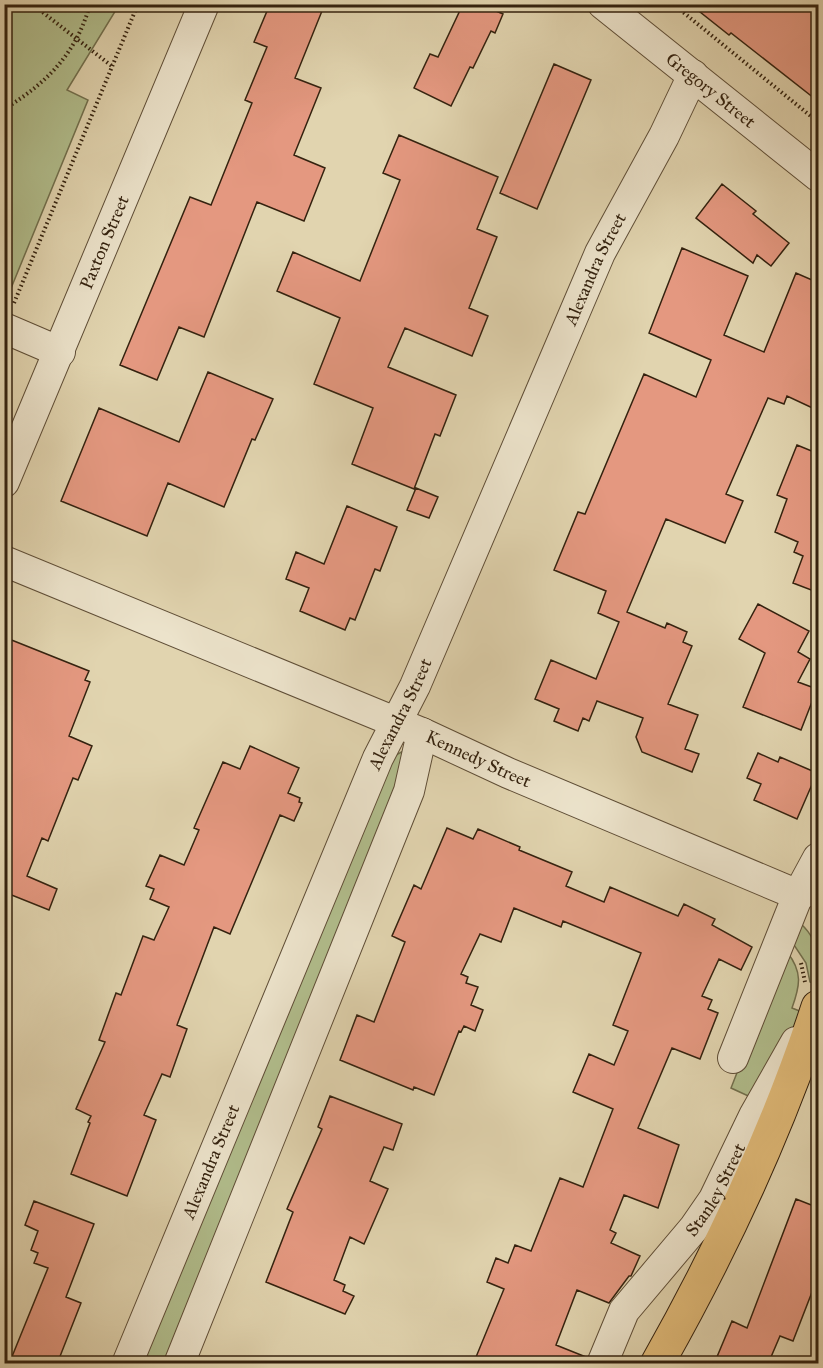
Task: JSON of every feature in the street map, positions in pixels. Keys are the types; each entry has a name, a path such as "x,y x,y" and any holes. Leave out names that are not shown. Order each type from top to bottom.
{"main road":[{"name":"Stanley Street","path":"657,1364 707,1276 778,1121 814,999"}],"street":[{"name":"Paxton Street","path":"4,482 204,4"},
{"name":"Gregory Street","path":"603,4 819,176"},
{"name":"Alexandra Street","path":"179,1364 410,791 410,728 415,686 600,253 664,136 693,75"},
{"path":"9,317 60,352"},
{"name":"Kennedy Street","path":"4,561 410,728 515,776 808,891"},
{"name":"Alexandra Street","path":"127,1364 378,758 410,728"},
{"path":"733,1058 780,941 808,891 819,858"},
{"name":"Stanley Street","path":"602,1364 624,1311 694,1228 714,1199 814,999"}],"path":[{"path":"32,4 113,67"},
{"path":"4,109 33,92 57,68 78,38 90,4"},
{"path":"9,317 138,4"},
{"path":"673,4 819,122"},
{"path":"780,941 794,953 801,963 814,999"}],"green space":[{"path":"5,4 119,5 67,90 88,100 5,303"},
{"path":"405,750 404,779 168,1363 141,1364 382,782 396,755"},
{"path":"800,923 811,936 817,951 816,975 813,983 810,982 806,963 792,942"},
{"path":"787,952 798,973 797,993 792,1008 802,1012 757,1100 731,1088 782,958"}],"building":[{"path":"270,4 306,4 322,11 295,78 321,88 294,155 325,168 304,221 257,202 204,337 179,327 157,380 120,365 190,197 211,205 252,103 245,100 267,47 254,42"},
{"path":"463,4 480,4 503,14 495,33 491,31 473,68 470,67 451,106 414,88 430,54 438,57"},
{"path":"690,4 819,4 819,102 731,33 729,35"},
{"path":"554,64 591,80 537,209 500,193"},
{"path":"399,135 498,177 477,229 497,237 469,308 488,316 472,356 405,328 388,367 456,395 440,436 435,434 414,489 352,464 373,408 314,384 340,318 277,291 293,252 360,281 400,180 383,173"},
{"path":"722,184 756,211 753,214 789,243 771,266 757,255 753,263 696,218"},
{"path":"682,248 748,276 724,335 764,352 796,273 819,283 819,411 787,396 784,404 768,398 726,494 743,501 725,543 666,519 627,612 665,628 667,623 687,632 683,642 692,646 668,704 698,715 685,749 699,754 692,772 642,752 636,737 643,718 597,701 589,721 583,718 578,731 554,721 559,709 535,699 551,660 596,679 619,622 598,613 606,591 554,570 578,512 585,514 644,374 696,397 711,360 649,333"},
{"path":"208,372 273,399 255,440 252,439 224,507 168,483 147,536 61,501 99,408 179,442"},
{"path":"797,445 819,454 819,593 793,583 803,556 794,552 798,542 775,532 787,499 777,495"},
{"path":"416,488 438,497 429,518 407,510"},
{"path":"347,506 397,527 380,571 375,569 355,620 350,618 345,630 300,611 309,588 286,579 296,552 324,564"},
{"path":"758,604 809,631 798,652 810,659 798,682 817,689 801,730 743,707 765,653 739,639"},
{"path":"4,637 89,671 85,680 90,682 69,736 92,746 78,780 73,778 48,841 42,838 27,876 57,889 49,910 4,892"},
{"path":"250,746 299,768 288,793 300,798 299,802 302,803 294,821 280,815 230,934 214,927 177,1025 187,1029 170,1077 162,1074 144,1115 156,1120 127,1196 71,1174 91,1116 76,1109 105,1042 99,1040 116,993 121,995 143,936 154,940 169,907 150,899 154,889 146,886 160,855 184,865 199,830 194,828 223,762 240,769"},
{"path":"758,753 778,762 780,757 817,773 797,819 754,800 761,784 747,778"},
{"path":"447,828 473,839 478,829 520,847 519,850 572,872 566,886 604,902 610,887 678,916 684,904 715,919 712,925 752,947 741,970 719,959 702,996 712,1000 708,1009 718,1013 700,1059 672,1048 638,1128 679,1145 658,1208 624,1195 610,1230 616,1233 611,1243 640,1256 631,1276 609,1303 577,1290 556,1345 586,1357 585,1364 492,1364 476,1357 504,1289 487,1282 496,1258 508,1263 515,1245 531,1251 560,1178 583,1187 613,1109 573,1092 589,1054 614,1065 628,1031 613,1025 641,953 563,921 561,927 514,908 501,942 480,934 461,974 468,977 466,983 478,987 471,1005 483,1010 475,1031 464,1026 461,1032 459,1031 434,1095 414,1087 413,1090 340,1060 357,1015 374,1022 405,942 392,936 414,885 421,889"},
{"path":"330,1096 402,1124 393,1150 384,1147 370,1181 388,1189 364,1244 350,1237 334,1280 345,1285 343,1291 354,1296 345,1314 266,1282 293,1212 287,1209 322,1129 318,1127"},
{"path":"796,1199 819,1208 819,1274 793,1341 780,1336 768,1364 714,1364 732,1321 747,1328"},
{"path":"34,1201 94,1224 66,1297 81,1303 57,1364 9,1364 48,1268 34,1263 38,1253 31,1250 38,1231 25,1225"}]}
